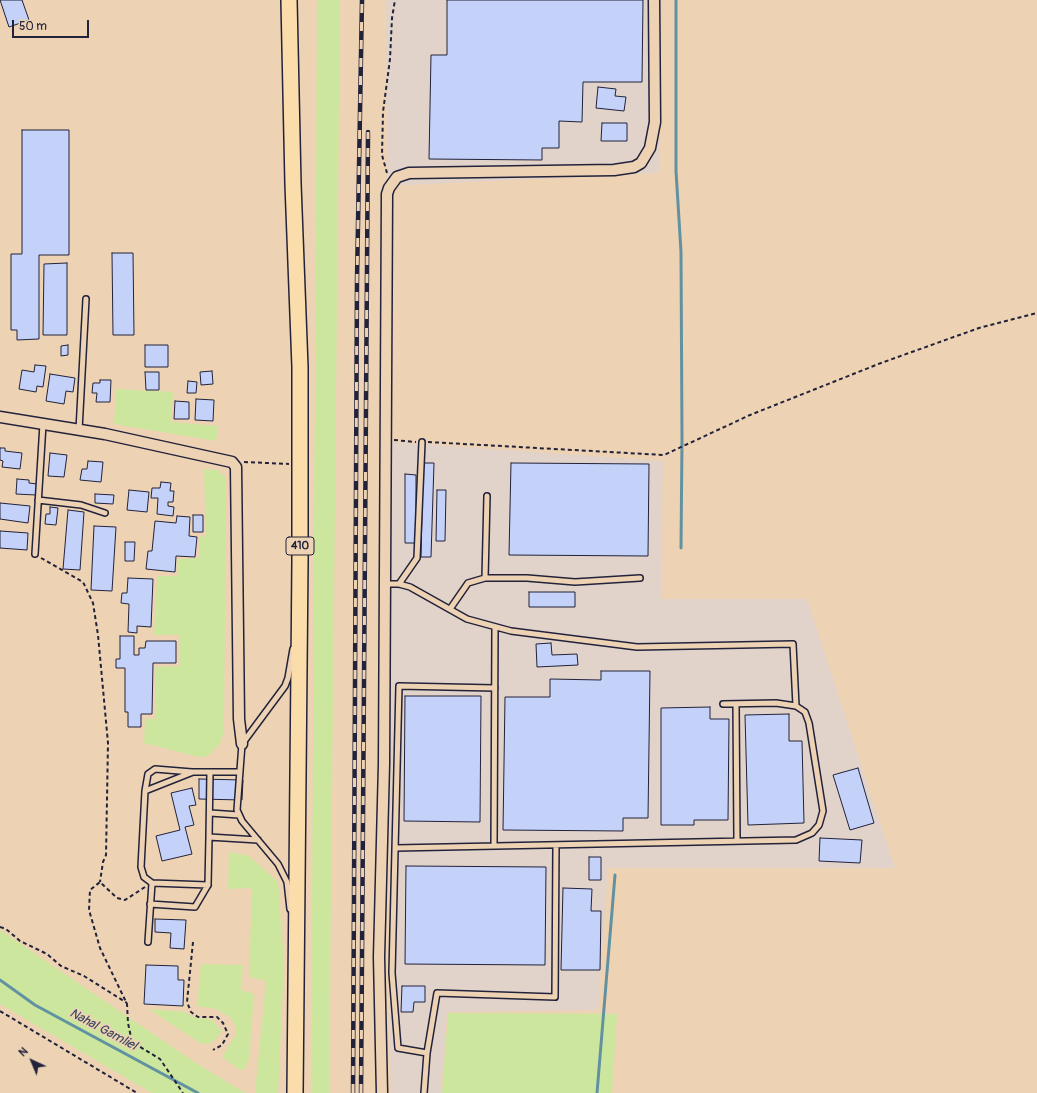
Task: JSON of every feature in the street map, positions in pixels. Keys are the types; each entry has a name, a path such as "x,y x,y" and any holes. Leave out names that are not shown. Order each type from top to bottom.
{"main road":[{"name":"410","path":"289,0 293,184 300,367 300,602 295,1093"}],"street":[{"path":"382,1093 380,957 383,772 387,194 392,182 397,177 408,173 614,170 634,167 640,163 650,148 655,122 654,0"},
{"path":"0,417 79,430 200,454 232,462 236,467 239,719 242,744"}],"lane":[{"path":"79,430 86,299"},
{"path":"35,554 43,424"},
{"path":"399,584 417,558 422,442"},
{"path":"485,578 487,496"},
{"path":"38,500 81,505 105,513"},
{"path":"450,609 468,583 485,578 527,578 575,582 640,578"},
{"path":"384,584 399,584 410,587 467,619 511,631 637,647 793,644 796,706"},
{"path":"297,960 287,882 278,864 242,821 237,810 242,744 247,734 279,695 288,678 300,602"},
{"path":"494,846 495,626"},
{"path":"427,1053 398,1048 392,973 399,686 495,688"},
{"path":"396,848 796,840 812,833 819,825 823,811 809,723 805,712 796,706 776,703 723,704"},
{"path":"736,704 737,841"},
{"path":"208,885 152,883 144,877 141,867 145,791 148,774 155,769 193,772 240,772"},
{"path":"145,791 193,772"},
{"path":"150,904 195,907 208,885 210,772"},
{"path":"210,813 239,815"},
{"path":"209,837 258,840"},
{"path":"424,1093 427,1053 437,993 555,997 556,845"},
{"path":"148,942 152,883"}],"path":[{"path":"392,182 385,170 382,155 383,126 395,0"},
{"path":"385,440 664,455 750,415 881,363 979,328 1037,313"},
{"path":"232,462 300,464"},
{"path":"35,554 83,582 94,603 108,743 106,855 103,862 100,882 90,890 89,910 100,948 127,1004 128,1023 132,1042 160,1059 183,1093"},
{"path":"100,882 117,898 124,900 152,883"},
{"path":"0,927 6,929 20,941 48,954 61,966 84,976 127,1004"},
{"path":"193,942 188,1002 191,1012 198,1017 217,1017 223,1023 228,1034 222,1045 214,1050"},
{"path":"0,1011 137,1093"}],"shaded area":[{"path":"386,0 662,0 659,173 387,186"},
{"path":"391,442 663,461 661,599 807,599 895,868 608,868 598,1010 447,1012 441,1093 391,1093 389,987"}],"green space":[{"path":"317,0 340,0 329,1093 311,1093"},
{"path":"116,389 173,392 171,422 218,426 216,441 114,424"},
{"path":"204,469 218,470 226,479 224,730 220,743 213,751 208,756 199,757 144,743 145,719 155,719 155,667 179,666 180,635 154,635 157,576 177,576 178,559 199,558 199,536 206,537"},
{"path":"229,852 249,856 278,882 284,962 278,1093 255,1093 266,981 249,977 252,888 228,889"},
{"path":"0,930 196,1063 245,1093 152,1093 0,1004"},
{"path":"201,964 243,965 241,990 254,994 249,1058 245,1069 240,1070 222,1057 236,1034 235,1025 231,1018 216,1009 197,1006"},
{"path":"149,1009 185,1012 193,1017 212,1020 222,1031 215,1040 209,1044 200,1043"},
{"path":"448,1013 617,1014 612,1093 442,1093"}],"building":[{"path":"0,0 22,0 29,20 9,27"},
{"path":"447,0 643,0 642,82 583,82 582,122 559,121 559,148 542,148 542,160 429,159 431,55 447,55"},
{"path":"598,87 616,89 615,96 626,97 624,111 596,108"},
{"path":"602,123 627,123 627,141 601,141"},
{"path":"22,130 69,130 69,255 39,255 39,339 17,340 17,330 11,330 11,254 22,254"},
{"path":"112,253 133,253 134,335 113,335"},
{"path":"67,263 67,335 43,335 44,264"},
{"path":"68,345 68,355 61,356 61,346"},
{"path":"145,345 168,345 168,367 145,367"},
{"path":"35,365 46,366 43,387 37,386 36,392 19,389 22,370 34,372"},
{"path":"212,371 213,384 201,385 200,372"},
{"path":"145,372 159,372 159,390 146,390"},
{"path":"50,374 75,378 73,392 66,391 64,404 46,401"},
{"path":"100,380 111,380 110,402 96,402 97,393 92,393 93,383 100,383"},
{"path":"188,381 197,382 196,393 187,393"},
{"path":"196,399 214,400 213,421 195,420"},
{"path":"175,401 189,402 189,419 174,419"},
{"path":"0,448 5,448 5,451 22,453 20,469 2,467 3,461 0,460"},
{"path":"50,453 67,455 64,477 48,476"},
{"path":"88,461 103,462 101,482 80,480 82,469 87,469"},
{"path":"423,463 434,463 431,557 421,557"},
{"path":"511,463 649,464 648,556 509,555"},
{"path":"405,474 416,475 416,543 405,543"},
{"path":"17,479 29,480 29,483 37,484 36,495 16,494"},
{"path":"161,482 171,483 170,491 174,491 173,502 168,502 168,506 174,507 173,516 157,514 158,498 151,498 152,488 160,488"},
{"path":"129,490 149,492 147,512 127,510"},
{"path":"437,490 446,490 445,541 436,541"},
{"path":"95,494 114,495 113,504 95,503"},
{"path":"0,503 30,506 28,523 0,519"},
{"path":"50,507 58,508 56,525 45,524 46,514 50,514"},
{"path":"68,510 84,512 80,570 63,569"},
{"path":"193,515 203,515 203,532 193,532"},
{"path":"177,516 190,517 189,536 197,537 195,557 176,556 175,572 146,569 148,551 152,551 155,521 176,523"},
{"path":"94,526 116,527 112,591 91,590"},
{"path":"0,531 28,533 27,550 0,548"},
{"path":"125,542 135,542 134,561 125,561"},
{"path":"128,578 153,579 151,627 137,626 137,633 128,632 129,604 121,603 122,593 127,593"},
{"path":"529,592 575,592 575,607 529,607"},
{"path":"120,636 134,636 134,655 139,655 139,648 145,648 146,641 176,641 176,663 153,663 152,714 141,714 141,727 128,727 128,712 125,712 125,668 116,668 116,659 120,659"},
{"path":"551,643 552,655 577,654 578,665 537,667 536,644"},
{"path":"601,671 650,671 648,818 623,818 623,831 503,830 505,697 550,697 550,679 601,680"},
{"path":"405,696 481,696 480,822 404,821"},
{"path":"710,707 710,719 729,719 728,820 694,820 694,825 661,825 661,708"},
{"path":"789,714 789,741 802,741 804,823 748,825 745,715"},
{"path":"858,768 874,823 850,830 833,775"},
{"path":"199,779 243,780 242,800 199,799"},
{"path":"192,788 196,805 189,806 194,825 185,827 192,854 162,861 156,836 180,830 171,793"},
{"path":"820,838 862,840 860,863 819,861"},
{"path":"589,857 601,857 601,880 589,880"},
{"path":"406,866 546,867 545,965 405,964"},
{"path":"563,888 592,889 591,911 601,911 600,970 561,970"},
{"path":"155,919 186,920 184,949 170,948 171,933 155,932"},
{"path":"146,965 178,966 178,980 184,980 183,1006 144,1004"},
{"path":"402,986 425,986 425,1002 414,1002 413,1012 401,1012"}],"waterway":[{"path":"676,0 676,171 681,252 681,548"},
{"path":"597,1093 615,875"},
{"name":"Nahal Gamliel","path":"0,980 35,1005 198,1093"}],"railway":[{"path":"353,1093 357,280 362,0"},
{"path":"361,1093 368,132"}]}
